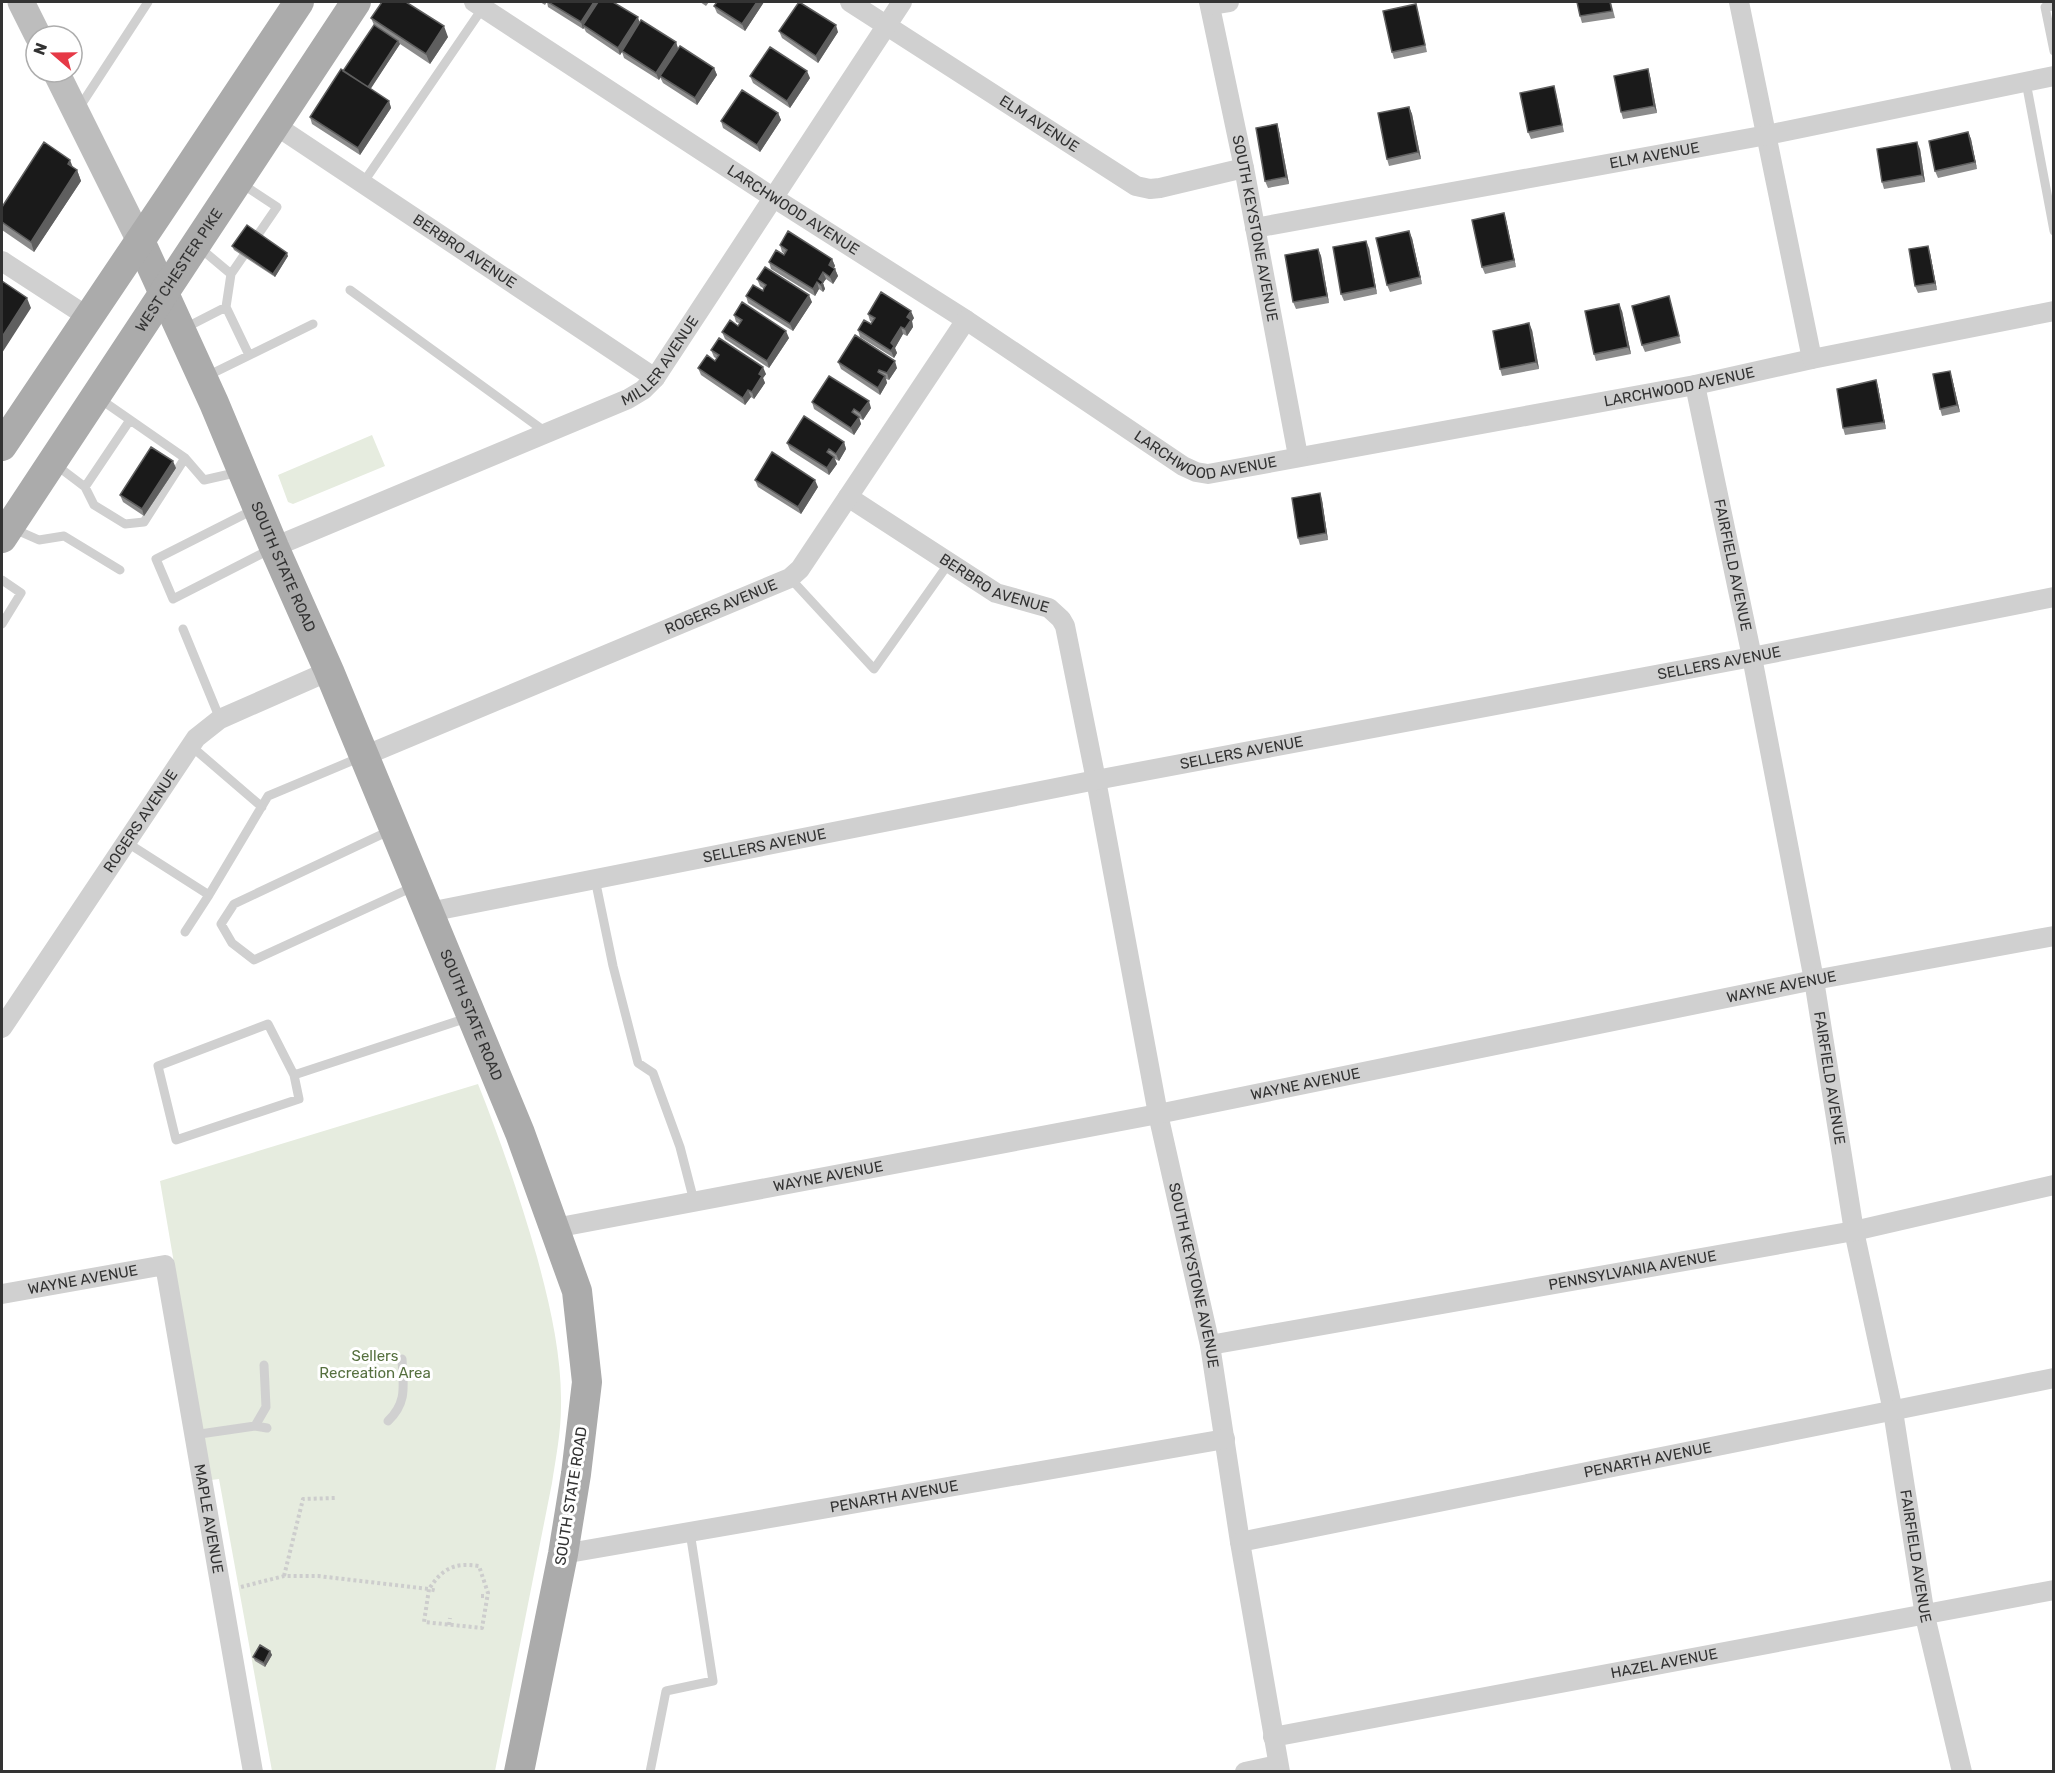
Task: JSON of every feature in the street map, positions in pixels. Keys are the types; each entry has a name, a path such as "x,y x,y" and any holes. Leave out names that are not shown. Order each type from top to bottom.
{"main road":[{"path":"21,2 32,24"},
{"path":"2,446 298,2"},
{"name":"WEST CHESTER PIKE","path":"4,529 52,462 356,2"},
{"path":"62,84 140,241"},
{"name":"SOUTH STATE ROAD","path":"140,241 329,671 520,1133 577,1291 587,1382 576,1474 563,1554 519,1772"}],"street":[{"name":"ELM AVENUE","path":"850,2 1136,186 1150,189 1160,188 1244,168"},
{"name":"MILLER AVENUE","path":"274,547 628,399 644,390 655,378 902,2"},
{"path":"1210,3 1230,2"},
{"path":"1739,2 1812,359"},
{"name":"SOUTH KEYSTONE AVENUE","path":"1210,3 1244,168 1298,456"},
{"name":"LARCHWOOD AVENUE","path":"481,4 774,198 966,320 1183,466 1196,472 1208,474 1695,385 1812,359 2054,311"},
{"name":"ELM AVENUE","path":"1255,228 1767,135 2054,76"},
{"name":"BERBRO AVENUE","path":"275,124 655,378"},
{"path":"2,261 88,317"},
{"name":"ROGERS AVENUE","path":"364,756 790,578 800,569 966,320"},
{"name":"FAIRFIELD AVENUE","path":"1695,385 1752,657 1814,980 1854,1231 1893,1411 1926,1616 1962,1772"},
{"name":"BERBRO AVENUE","path":"848,496 996,593 1049,608 1061,619 1065,626 1096,780"},
{"name":"SELLERS AVENUE","path":"429,912 1096,780 1752,657 2054,597"},
{"name":"ROGERS AVENUE","path":"2,1028 196,738 220,719 329,671"},
{"name":"SOUTH KEYSTONE AVENUE","path":"1096,780 1158,1114 1210,1345 1240,1542 1279,1768"},
{"name":"WAYNE AVENUE","path":"555,1228 1158,1114 1814,980 2054,936"},
{"name":"PENNSYLVANIA AVENUE","path":"1210,1345 1854,1231 2054,1185"},
{"name":"WAYNE AVENUE","path":"2,1294 165,1265"},
{"name":"MAPLE AVENUE","path":"165,1265 253,1772"},
{"name":"PENARTH AVENUE","path":"1240,1542 2054,1378"},
{"name":"PENARTH AVENUE","path":"563,1554 1224,1439"},
{"name":"HAZEL AVENUE","path":"1273,1737 1926,1616 2054,1590"},
{"path":"1245,1772 1279,1768"}],"lane":[{"path":"76,112 147,2"},
{"path":"363,183 481,4"},
{"path":"2054,6 2045,8 2054,51"},
{"path":"2026,82 2054,231"},
{"path":"238,181 277,207 231,274 226,307 249,355"},
{"path":"196,244 231,274"},
{"path":"350,290 547,433"},
{"path":"181,330 226,307"},
{"path":"202,378 313,324"},
{"path":"95,396 185,458 204,480 242,471"},
{"path":"85,486 130,420"},
{"path":"52,462 85,486 94,505 125,524 144,522 185,458"},
{"path":"258,508 156,559 173,599 274,547"},
{"path":"4,529 39,540 64,536 120,570"},
{"path":"790,578 874,669 949,562"},
{"path":"2,580 21,593 2,624"},
{"path":"183,629 220,719"},
{"path":"191,746 262,807"},
{"path":"185,932 268,796 364,756"},
{"path":"394,829 234,904 221,924 232,944 255,960 418,885"},
{"path":"126,842 208,895"},
{"path":"595,879 613,966 638,1063 652,1073 680,1147 694,1202"},
{"path":"294,1075 472,1016"},
{"path":"268,1024 294,1075 298,1099 176,1140 158,1066 268,1024"},
{"path":"388,1421 398,1411 404,1394 402,1359"},
{"path":"255,1426 266,1407 264,1365"},
{"path":"193,1435 255,1426 267,1428"},
{"path":"650,1772 666,1691 713,1681 690,1532"}],"path":[{"path":"284,1576 303,1499 335,1498"},
{"path":"461,1563 469,1564 479,1566 488,1593 482,1628 424,1622 429,1589 438,1576 461,1563"},
{"path":"468,1570 469,1564"},
{"path":"223,1593 284,1576 318,1576 438,1590"},
{"path":"481,1596 488,1596"},
{"path":"449,1625 450,1618"}],"green space":[{"path":"372,435 385,466 293,504 288,502 278,475"},
{"name":"Sellers Recreation Area","path":"478,1084 510,1170 537,1257 554,1331 561,1387 560,1425 552,1483 495,1771 272,1771 219,1479 211,1480 160,1181"}],"building":[{"path":"382,2 406,2 444,26 426,54 371,18"},
{"path":"548,2 594,2 581,22"},
{"path":"598,2 613,2 638,17 618,48 583,25"},
{"path":"717,2 757,2 742,24 714,6"},
{"path":"799,2 836,25 816,56 779,31"},
{"path":"1577,2 1610,2 1612,11 1580,16"},
{"path":"1416,4 1425,45 1392,52 1383,11"},
{"path":"641,20 676,42 656,73 622,51"},
{"path":"374,25 398,41 368,87 343,71"},
{"path":"680,46 714,68 695,98 660,76"},
{"path":"770,47 807,71 787,101 750,76"},
{"path":"341,69 389,101 358,148 310,117"},
{"path":"1648,69 1654,106 1621,112 1614,76"},
{"path":"1554,86 1562,125 1528,132 1520,93"},
{"path":"742,90 778,113 757,145 721,121"},
{"path":"1409,107 1418,152 1387,159 1378,113"},
{"path":"1277,124 1286,177 1265,181 1256,128"},
{"path":"1968,132 1975,162 1935,171 1929,141"},
{"path":"44,142 70,160 68,164 77,170 31,242 2,222 2,207"},
{"path":"1917,142 1922,175 1882,182 1877,149"},
{"path":"1504,213 1514,260 1482,267 1472,220"},
{"path":"247,225 287,253 273,274 232,246"},
{"path":"788,231 832,259 829,265 835,269 830,277 823,272 819,279 823,282 821,285 817,282 813,289 769,262 776,250 784,255 787,250 780,245"},
{"path":"1409,231 1420,277 1387,285 1376,238"},
{"path":"1366,241 1375,287 1341,294 1333,247"},
{"path":"1928,246 1935,283 1915,286 1909,249"},
{"path":"1318,249 1327,296 1293,302 1285,255"},
{"path":"765,267 809,295 790,324 746,296 753,285 763,291 766,285 757,279"},
{"path":"2,281 27,298 2,337"},
{"path":"881,292 911,311 907,317 911,320 905,329 901,327 891,343 894,346 891,351 858,330 864,320 871,324 875,318 868,314"},
{"path":"1669,296 1679,336 1642,345 1632,306"},
{"path":"742,302 786,331 767,361 722,332 730,320 738,326 742,320 734,315"},
{"path":"1619,304 1628,347 1594,354 1585,311"},
{"path":"1529,323 1536,362 1500,369 1493,331"},
{"path":"855,335 895,361 887,373 879,370 878,372 885,376 878,388 838,362"},
{"path":"719,338 763,367 759,374 762,376 752,392 748,390 743,398 698,368 707,355 715,361 719,355 711,350"},
{"path":"1950,371 1957,405 1940,409 1933,374"},
{"path":"829,376 869,401 860,413 854,409 852,412 859,417 851,428 812,402"},
{"path":"1876,380 1884,422 1843,428 1837,389"},
{"path":"804,416 844,442 836,454 829,449 827,452 834,457 827,468 787,443"},
{"path":"151,447 173,461 142,509 120,495"},
{"path":"772,452 815,480 798,507 755,480"},
{"path":"1320,493 1326,533 1298,538 1292,498"},
{"path":"260,1645 270,1651 264,1663 253,1657"}]}
